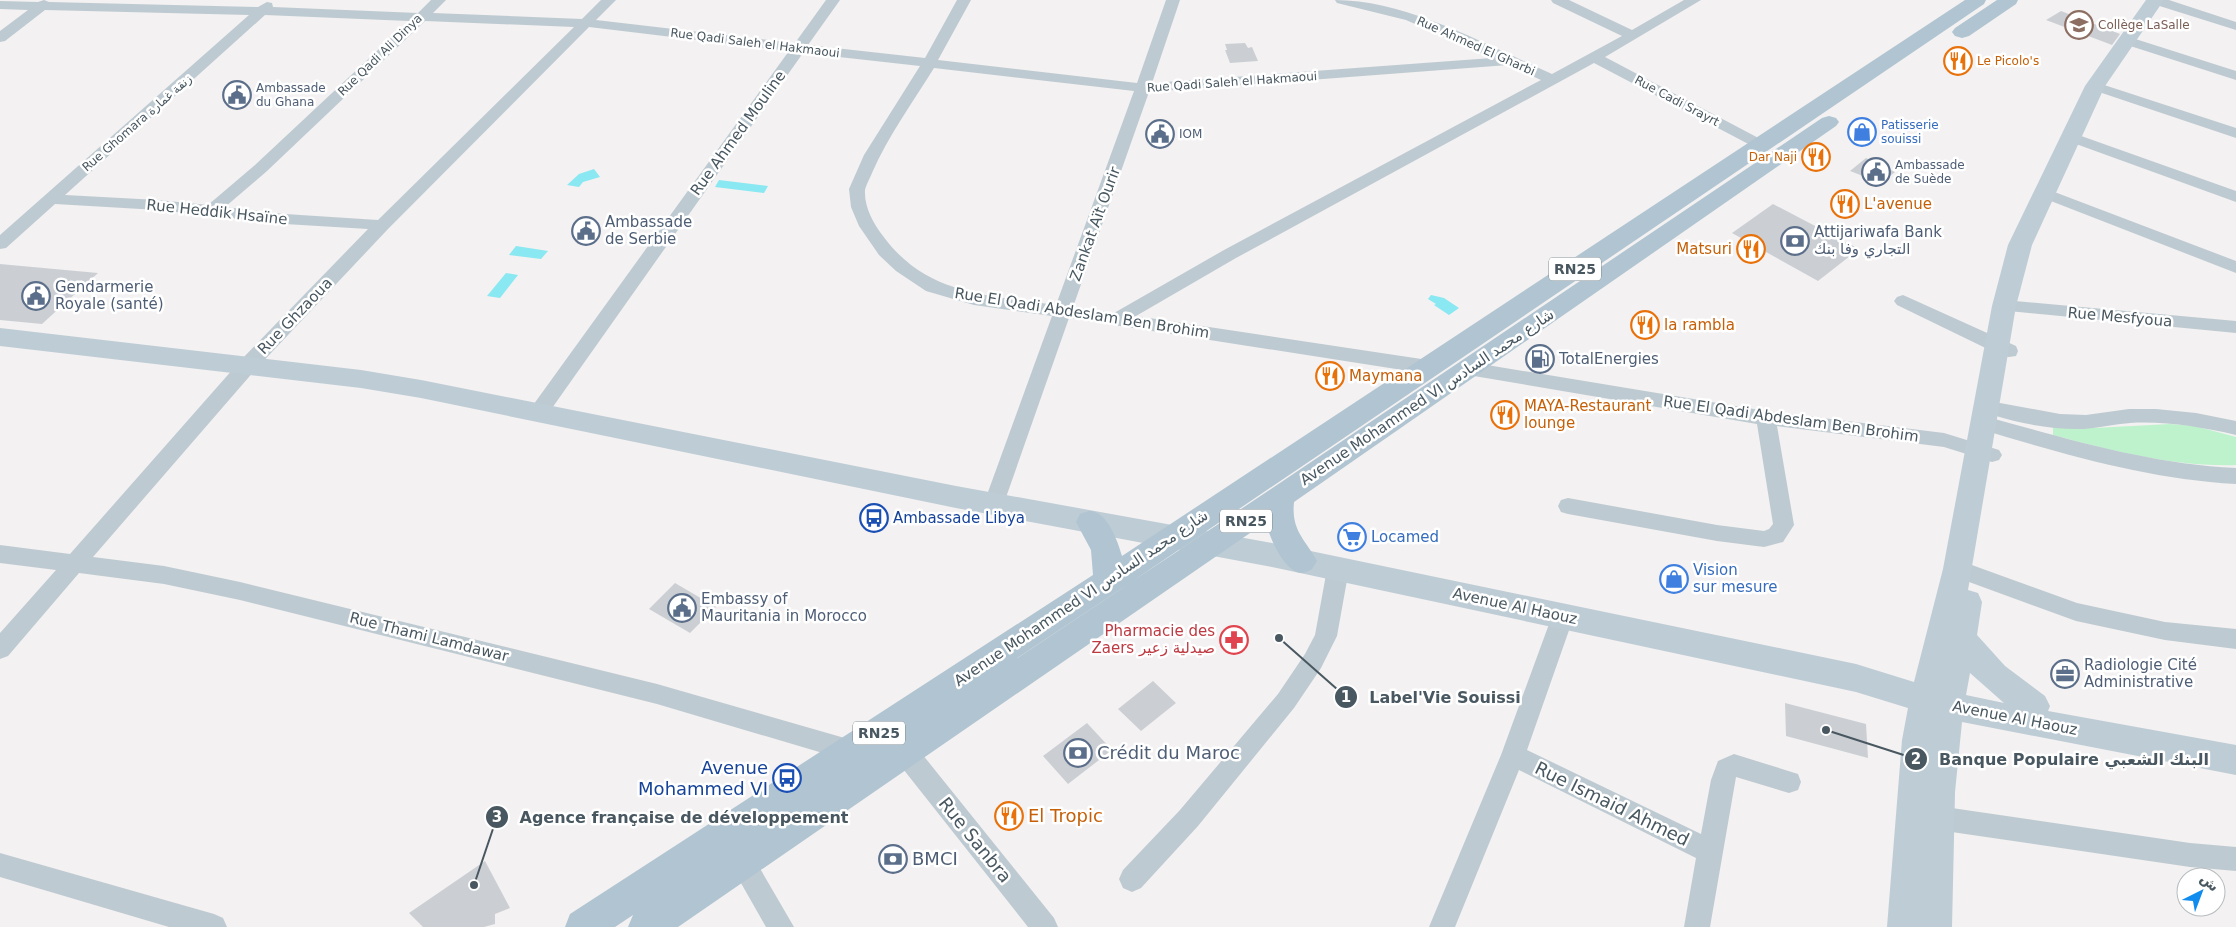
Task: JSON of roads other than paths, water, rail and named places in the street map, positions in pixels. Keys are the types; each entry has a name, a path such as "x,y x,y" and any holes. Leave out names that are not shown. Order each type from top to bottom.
{"main road":[{"name":"Avenue Mohammed VI شارع محمد السادس","path":"583,927 1107,582 1977,0"},
{"name":"Avenue Mohammed VI شارع محمد السادس","path":"646,927 1281,498 2009,0"},
{"path":"1934,927 1942,748 1938,694 1965,572 1986,453 1994,420 2010,307 2050,195 2075,139 2100,88 2123,58 2130,42 2159,1"},
{"name":"Avenue Al Haouz","path":"0,337 361,379 1090,522 1302,561 1938,694 2034,706 2236,743"},
{"path":"1281,498 1279,517 1284,534 1291,548 1302,561"},
{"path":"1090,522 1097,530 1105,547 1108,563 1107,582"},
{"path":"1905,927 1918,740 1962,638 1965,572"},
{"path":"1962,638 1972,654 1987,671 2034,706"},
{"name":"Avenue Al Haouz","path":"1938,694 2007,718 2236,760"}],"street":[{"name":"Rue Ghomara زنقة غمارة","path":"0,244 274,0"},
{"name":"Rue Qadi Ali Dinya","path":"210,212 260,168 439,0"},
{"name":"Rue Ghzaoua","path":"0,649 248,365 382,225 609,0"},
{"name":"Rue Ahmed Mouline","path":"538,413 833,0"},
{"name":"Rue El Qadi Abdeslam Ben Brohim","path":"964,0 929,64 862,176 857,189 859,207 867,226 885,251 902,267 932,287 974,299 1180,328 1428,368"},
{"name":"Zankat Aït Ourir","path":"994,503 1064,313 1173,0"},
{"name":"Rue Ahmed El Gharbi","path":"1342,0 1390,11 1438,27 1508,61 1551,79"},
{"path":"1558,0 1633,36"},
{"path":"1115,320 1230,254 1633,36 1694,0"},
{"path":"2159,1 2236,26"},
{"name":"Rue Qadi Saleh el Hakmaoui","path":"0,5 45,3 586,23 1143,88 1508,61"},
{"path":"0,38 45,3"},
{"path":"1390,11 1405,4"},
{"path":"2130,42 2236,76"},
{"name":"Rue Cadi Srayrt","path":"1594,57 1761,145"},
{"path":"2100,88 2236,133"},
{"path":"2075,139 2236,197"},
{"path":"2050,195 2236,267"},
{"name":"Rue Heddik Hsaïne","path":"51,199 158,205 285,219 382,225"},
{"path":"1903,301 2003,348"},
{"name":"Rue Mesfyoua","path":"2010,307 2236,327"},
{"name":"Rue El Qadi Abdeslam Ben Brohim","path":"1469,369 1766,418 1944,440 1986,453"},
{"path":"1994,420 2080,422 2129,416 2167,416 2236,428"},
{"path":"1568,506 1717,533 1764,539 1776,536 1784,525 1766,418"},
{"path":"1994,420 2116,460 2179,471 2236,476"},
{"name":"Rue Thami Lamdawar","path":"0,554 164,575 240,591 657,694 852,750"},
{"path":"1132,878 1189,818 1286,701 1313,661 1326,636 1338,569"},
{"path":"1965,572 2076,612 2166,631 2236,639"},
{"path":"1442,927 1513,755 1563,616"},
{"name":"Rue Sanbra","path":"905,752 1045,927"},
{"name":"Rue Ismaid Ahmed","path":"1513,755 1710,852"},
{"name":"Rue Ismaid Ahmed","path":"1697,927 1723,780 1727,770 1734,765 1744,766 1789,782"},
{"path":"1938,818 2190,855 2236,859"},
{"path":"742,862 781,927"},
{"path":"0,865 214,927"}],"water":[{"path":"594,169 600,177 583,182 579,187 567,185 579,174"},
{"path":"719,180 768,186 764,193 715,187"},
{"path":"516,246 548,251 541,259 509,255"},
{"path":"506,273 518,275 500,298 487,296"},
{"path":"1431,295 1444,298 1459,308 1449,315 1428,299"}],"place":[{"name":"Collège LaSalle","path":"2079,25"},
{"name":"Le Picolo's","path":"1958,61"},
{"name":"Ambassade du Ghana","path":"237,95"},
{"name":"Patisserie souissi","path":"1862,132"},
{"name":"IOM","path":"1160,134"},
{"name":"Dar Naji","path":"1816,157"},
{"name":"Ambassade de Suède","path":"1876,172"},
{"name":"L'avenue","path":"1845,204"},
{"name":"Ambassade de Serbie","path":"586,231"},
{"name":"Attijariwafa Bank التجاري وفا بنك","path":"1795,241"},
{"name":"Matsuri","path":"1751,249"},
{"name":"Gendarmerie Royale (santé)","path":"36,296"},
{"name":"la rambla","path":"1645,325"},
{"name":"TotalEnergies","path":"1540,359"},
{"name":"Maymana","path":"1330,376"},
{"name":"MAYA-Restaurant lounge","path":"1505,415"},
{"name":"Ambassade Libya","path":"874,518"},
{"name":"Locamed","path":"1352,537"},
{"name":"Vision sur mesure","path":"1674,579"},
{"name":"Embassy of Mauritania in Morocco","path":"682,608"},
{"name":"Label'Vie Souissi","path":"1279,638"},
{"name":"Pharmacie des Zaers صيدلية زعير","path":"1234,640"},
{"name":"Radiologie Cité Administrative","path":"2065,674"},
{"name":"Banque Populaire البنك الشعبي","path":"1826,730"},
{"name":"Crédit du Maroc","path":"1078,753"},
{"name":"Avenue Mohammed VI","path":"787,778"},
{"name":"El Tropic","path":"1009,816"},
{"name":"BMCI","path":"893,859"},
{"name":"Agence française de développement","path":"474,885"}]}
